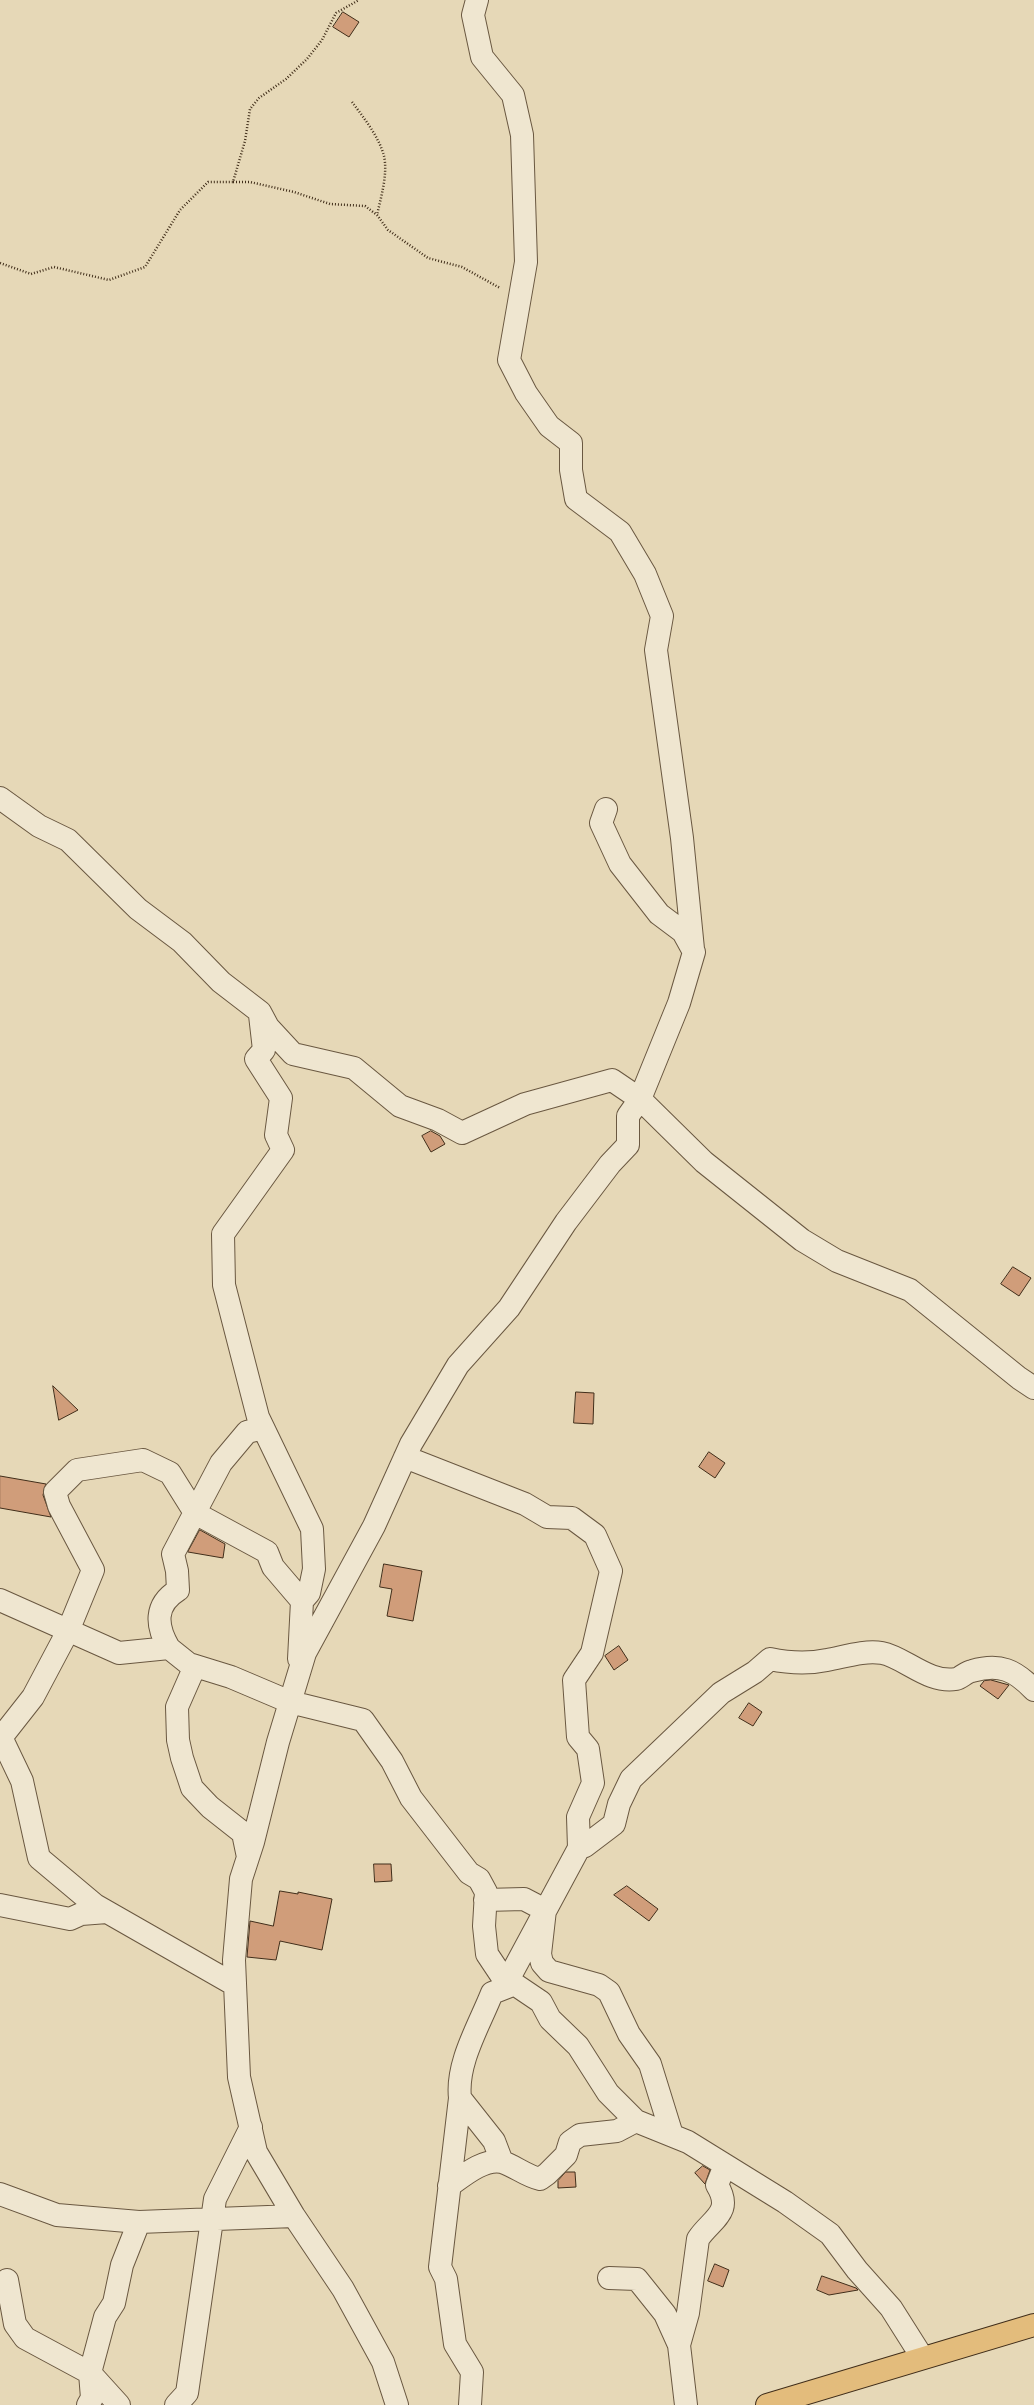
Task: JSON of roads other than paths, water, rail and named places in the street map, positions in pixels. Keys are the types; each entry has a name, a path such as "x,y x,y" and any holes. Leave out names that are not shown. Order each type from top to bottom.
{"main road":[{"path":"767,2405 1034,2324"}],"street":[{"path":"397,2405 383,2362 343,2289 294,2216 256,2152 239,2077 234,1960 241,1879 290,1702 306,1652 374,1526 406,1457 458,1365 509,1308 566,1222 610,1164 628,1145 628,1116 640,1099 679,1003 694,952 682,838 656,650 662,616 645,574 620,532 576,499 571,470 571,443 549,426 526,393 509,360 526,262 522,135 513,95 482,57 473,15 477,0"},
{"path":"0,798 39,826 68,840 138,909 182,942 221,982 260,1012 268,1027 293,1054 354,1068 400,1106 438,1120 462,1134 525,1104 612,1080 640,1099 704,1162 802,1240 837,1261 910,1290 1019,1378 1034,1388"},
{"path":"606,809 601,823 620,864 659,914 683,932 694,952"},
{"path":"260,1012 264,1050 256,1059 281,1098 276,1135 283,1150 223,1234 224,1285 258,1417 312,1529 314,1569 309,1593 302,1601 299,1674"},
{"path":"263,1428 247,1432 234,1444 221,1463 173,1554 177,1571 178,1590 168,1596 158,1619 162,1636 169,1648 189,1664 232,1677 290,1702 363,1720 392,1761 411,1798 469,1873 479,1879 486,1892 484,1926 487,1954 501,1975 541,2002 550,2019 578,2046 608,2094 636,2120 688,2142 785,2202 830,2234 857,2270 891,2308 922,2357"},
{"path":"406,1457 525,1504 547,1517 572,1518 596,1535 611,1571 592,1653 574,1680 578,1737 588,1749 593,1783 578,1817 579,1848 545,1910 511,1982 492,1993 474,2039 462,2060 459,2087 460,2098 440,2267 446,2279 455,2344 472,2372 470,2405"},
{"path":"235,1985 107,1912 39,1858 22,1781 0,1737 33,1696 68,1631 93,1570 59,1506 55,1492 77,1470 144,1460 170,1473 194,1513 266,1552 273,1567 302,1601"},
{"path":"0,1600 119,1653 169,1648"},
{"path":"579,1848 586,1846 614,1824 619,1804 631,1779 721,1693 742,1678 755,1672 770,1659 788,1663 828,1660 843,1655 882,1653 937,1677 956,1679 971,1671 1000,1668 1019,1674 1034,1690"},
{"path":"195,1666 177,1708 178,1740 182,1758 192,1788 210,1807 243,1833 248,1857"},
{"path":"485,1900 524,1899 545,1910"},
{"path":"0,1905 70,1919 81,1914 107,1912"},
{"path":"545,1910 540,1954 542,1963 549,1971 599,1985 609,1992 629,2034 650,2064 672,2135"},
{"path":"460,2098 494,2141 502,2162"},
{"path":"450,2186 477,2166 502,2162 531,2177 540,2179 548,2174 566,2155 570,2142 580,2135 617,2131 636,2120"},
{"path":"176,2405 187,2393 215,2199 250,2127"},
{"path":"679,2345 688,2313 698,2240 704,2231 716,2220 723,2208 722,2194 717,2185 725,2165"},
{"path":"0,2194 57,2215 139,2222 294,2216"},
{"path":"88,2405 92,2398 90,2373 106,2317 114,2303 122,2265 139,2222"},
{"path":"609,2278 637,2279 665,2314 679,2345 686,2405"},
{"path":"7,2280 15,2324 25,2338"},
{"path":"0,2334 8,2333 25,2338 90,2373 120,2405"}]}
